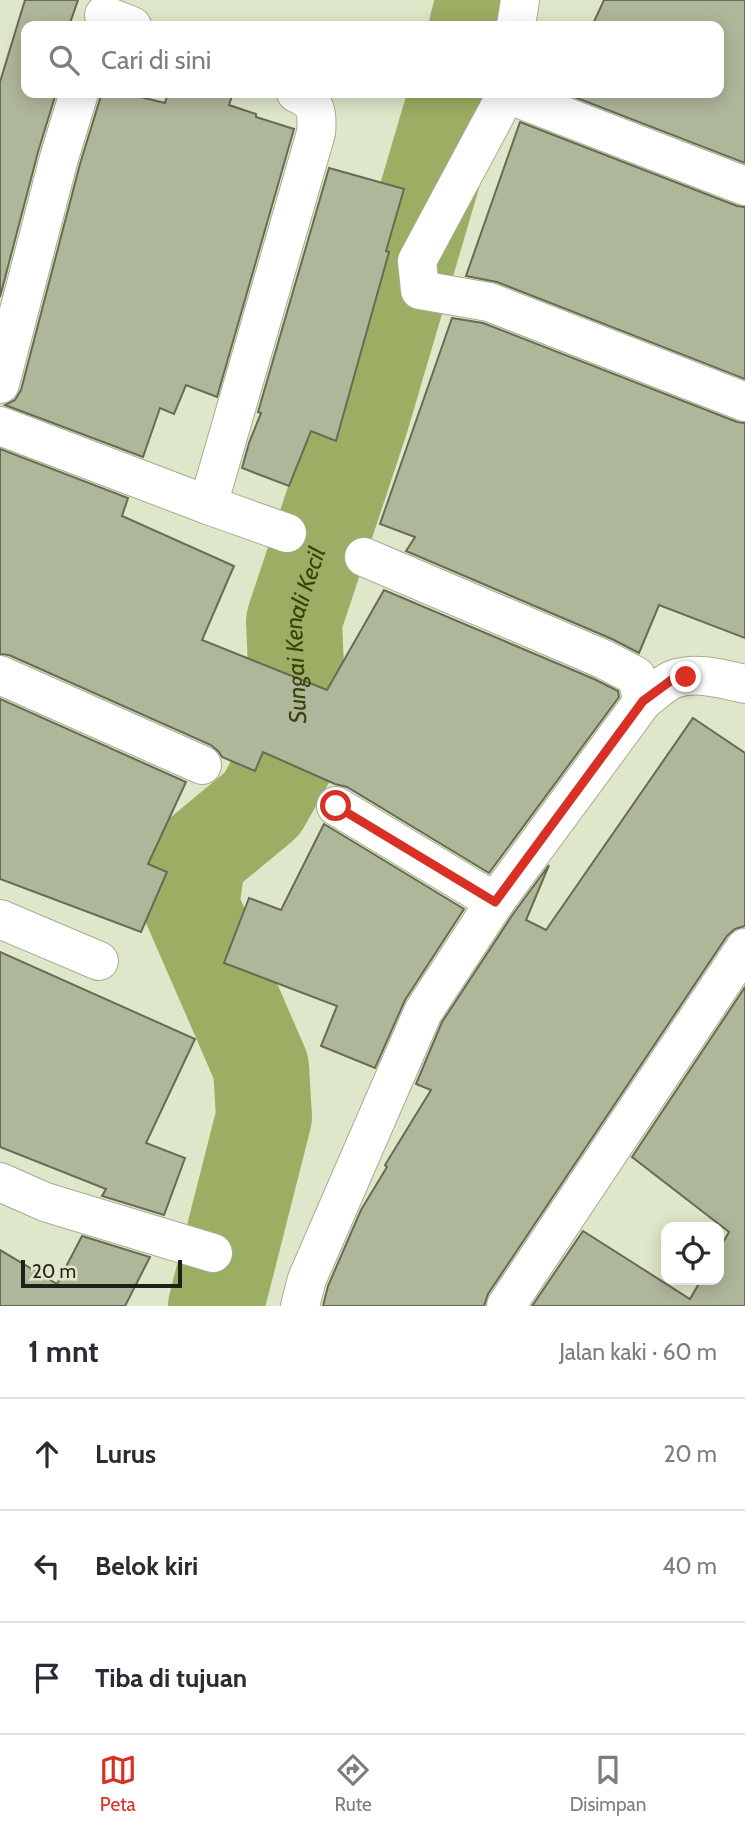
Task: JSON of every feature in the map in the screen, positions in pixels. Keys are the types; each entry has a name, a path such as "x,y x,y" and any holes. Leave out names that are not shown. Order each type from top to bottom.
{"street":[{"path":"517,21 520,0"},
{"path":"0,384 58,159 77,98"},
{"path":"208,505 316,133 316,114 313,104 307,98"},
{"path":"504,98 417,261 420,290 489,302 745,402"},
{"path":"520,98 745,186"},
{"path":"0,426 287,533"},
{"path":"364,557 603,659 636,676 643,701"},
{"path":"0,675 202,765"},
{"path":"300,1306 306,1279 423,1012 495,902 643,701 673,679 700,676 745,684"},
{"path":"336,806 495,902"},
{"path":"0,919 99,961"},
{"path":"506,1306 745,948"},
{"path":"0,1182 45,1202 213,1253"}],"building":[{"path":"25,0 78,0 71,21 21,21 21,98 54,98 0,297 0,82"},
{"path":"604,0 745,0 745,163 577,98 724,98 724,21 594,21"},
{"path":"144,98 165,103 166,98 231,98 229,105 294,129 217,397 186,385 174,414 160,408 143,457 5,405 15,400 21,390 80,164 100,99"},
{"path":"520,122 745,207 745,379 497,282 466,276"},
{"path":"329,168 404,189 336,441 311,431 289,486 242,468 261,413 258,412"},
{"path":"452,318 483,323 745,423 745,638 659,605 639,653 406,551 415,537 380,524"},
{"path":"0,449 128,498 122,516 234,566 202,640 327,690 384,590 594,679 618,691 619,697 489,873 347,787 263,752 255,771 222,757 211,745 9,655 0,654"},
{"path":"0,699 186,782 148,864 167,872 141,932 0,879"},
{"path":"693,718 745,753 745,926 735,929 727,936 488,1294 484,1306 323,1306 328,1286 361,1210 431,1090 416,1084 442,1022 513,914 549,865 526,920 546,930"},
{"path":"324,824 464,909 405,1000 375,1068 321,1046 337,1006 224,963 249,898 281,910"},
{"path":"0,952 195,1039 146,1143 185,1158 164,1215 102,1196 106,1189 0,1147"},
{"path":"745,987 745,1306 532,1306 583,1231 661,1281 661,1285 668,1285 690,1299 698,1285 724,1285 724,1240 729,1232 724,1228 724,1222 716,1222 632,1157"},
{"path":"82,1236 150,1257 125,1306 0,1306 0,1250 57,1284"}],"waterway":[{"name":"Sungai Kenali Kecil","path":"478,21 484,0"},
{"name":"Sungai Kenali Kecil","path":"216,1306 264,1117 261,1067 191,906 198,857 262,804 299,738 294,621 361,419 456,98"}],"route":[{"path":"336,806 495,902 643,701 673,679 686,677"}]}
